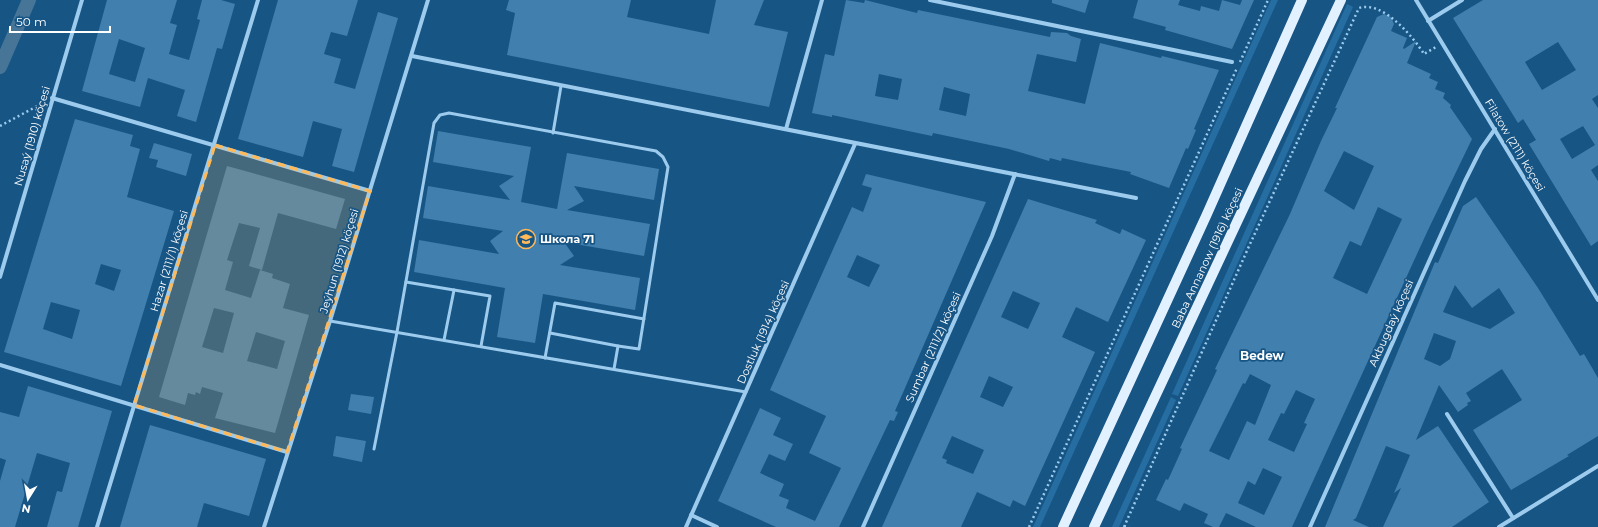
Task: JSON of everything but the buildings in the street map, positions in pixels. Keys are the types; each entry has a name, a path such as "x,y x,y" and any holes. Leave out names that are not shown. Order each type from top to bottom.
{"main road":[{"name":"Baba Annanow (1916) köçesi","path":"1063,527 1207,214 1302,0"},
{"name":"Baba Annanow (1916) köçesi","path":"1094,527 1341,0"}],"street":[{"name":"Nusaý (1910) köçesi","path":"0,277 82,0"},
{"name":"Hazar (2111/1) köçesi","path":"97,527 215,145 258,0"},
{"name":"Jeýhun (1912) köçesi","path":"264,527 330,321 428,0"},
{"path":"786,129 822,0"},
{"path":"930,0 1232,62"},
{"name":"Filatow (2111) köçesi","path":"1416,0 1598,300"},
{"path":"1428,21 1462,0"},
{"path":"412,56 1136,198"},
{"path":"52,98 370,191"},
{"name":"Akbugdaý köçesi","path":"1310,527 1449,216 1481,150 1495,129"},
{"name":"Dostluk (1914) köçesi","path":"686,527 856,144"},
{"name":"Sumbar (2111/2) köçesi","path":"864,527 992,236 1015,174"},
{"path":"0,365 287,452"},
{"path":"1447,414 1514,518"},
{"path":"1499,527 1598,466"},
{"path":"692,515 718,527"}],"lane":[{"path":"553,132 561,86"},
{"path":"374,449 397,332 434,122 440,115 449,113 656,151 663,157 668,167 639,349 550,333"},
{"path":"406,282 490,296 481,346"},
{"path":"444,340 454,290"},
{"path":"545,358 555,303 644,319"},
{"path":"330,321 746,392"},
{"path":"614,369 618,346"}],"path":[{"path":"1029,527 1268,0"},
{"path":"1129,527 1124,526 1341,44 1359,8 1363,3 1368,2"},
{"path":"1408,28 1424,54 1442,43"},
{"path":"0,126 52,98"}],"highlighted area":[{"path":"215,145 370,191 287,452 134,405"}],"shaded area":[{"path":"1271,0 1278,0 1040,527 1033,527"},
{"path":"1347,4 1353,7 1178,396 1172,394"},
{"path":"1171,397 1176,400 1119,527 1112,527"}],"waterway":[{"path":"0,67 29,0"}],"place":[{"name":"Школа 71","path":"526,239"}],"district":[{"name":"Bedew","path":"1262,356"}]}
